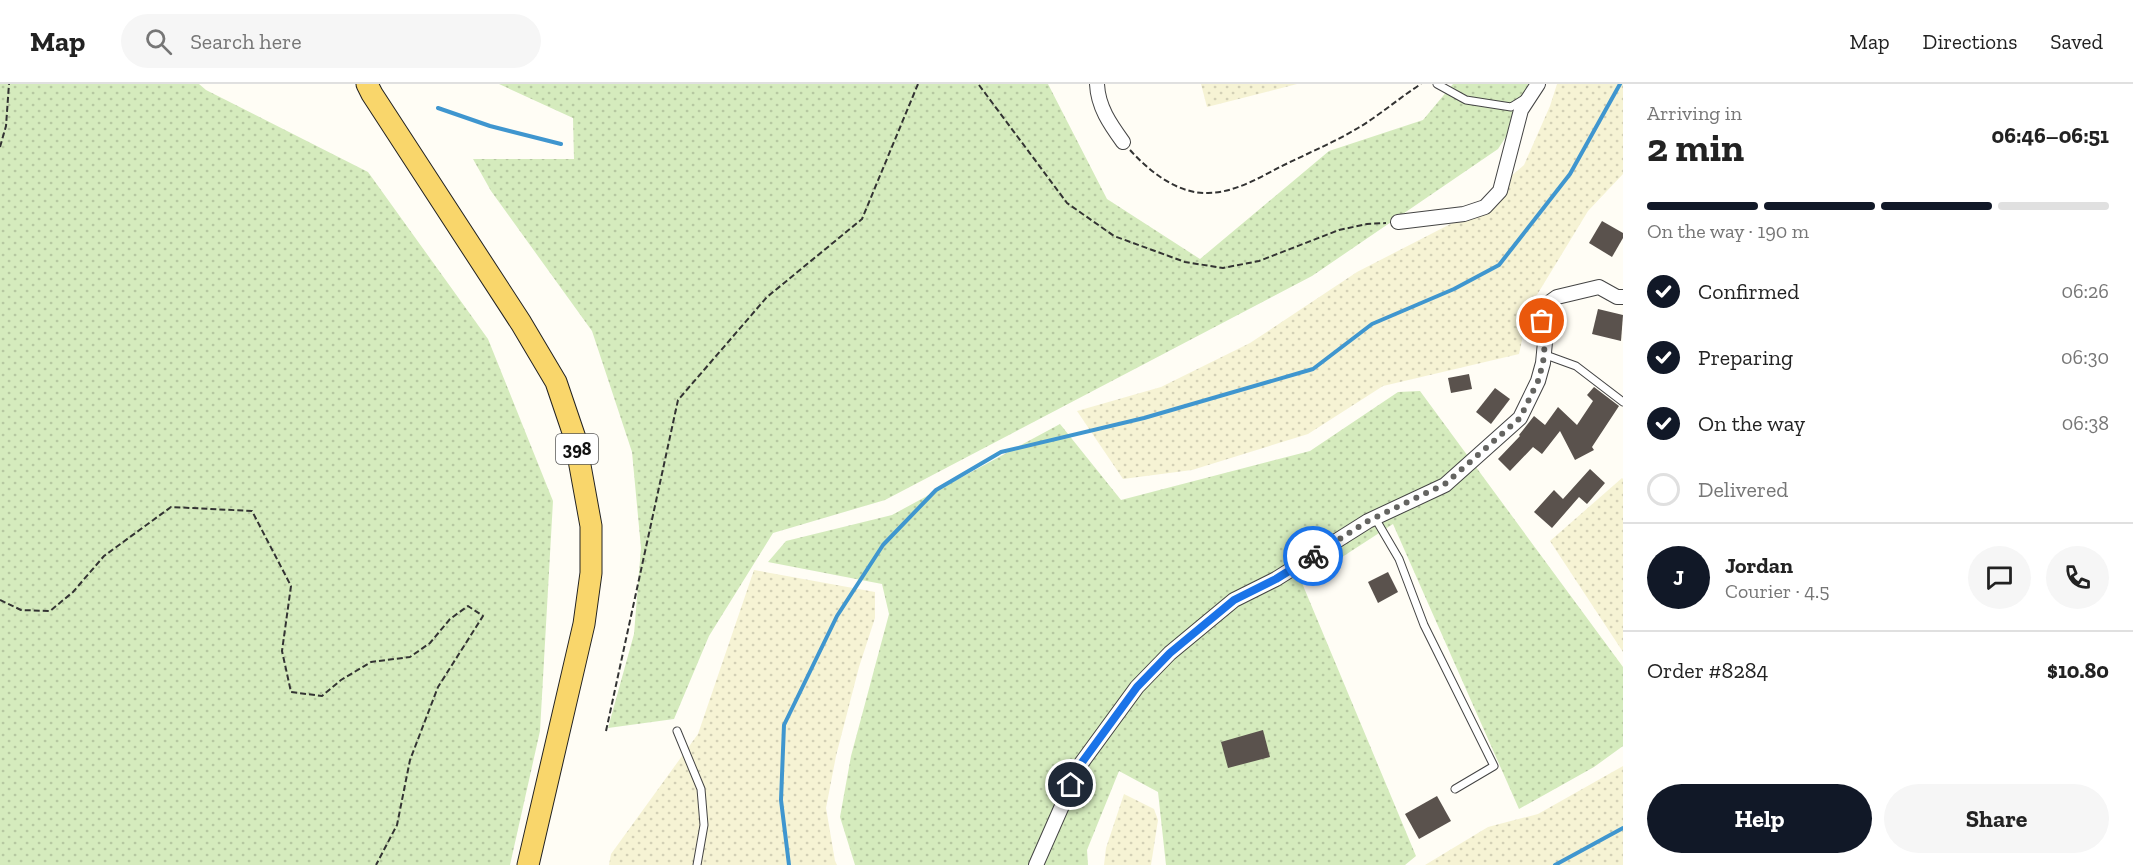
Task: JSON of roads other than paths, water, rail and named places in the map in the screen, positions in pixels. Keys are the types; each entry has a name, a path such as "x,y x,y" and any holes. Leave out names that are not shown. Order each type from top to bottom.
{"main road":[{"name":"398","path":"367,84 521,323 556,382 575,438 591,526 591,573 584,624 528,865"}],"street":[{"path":"1097,84 1102,108 1123,142"},
{"path":"1398,222 1464,214 1485,207 1500,191 1521,110 1534,90"},
{"path":"1036,865 1080,765 1145,678 1170,653 1234,600 1276,579 1375,518 1445,484 1520,418 1538,381 1544,354 1543,307 1557,297 1599,287 1617,297 1623,297"}],"lane":[{"path":"1437,84 1466,100 1511,107 1534,90"},
{"path":"1544,354 1576,366 1623,402"},
{"path":"1375,518 1399,559 1424,625 1494,766 1455,789"},
{"path":"677,731 701,789 704,825 697,865"}],"waterway":[{"path":"789,865 781,800 784,725 837,616 883,545 936,490 1001,452 1144,418 1313,369 1372,324 1454,289 1499,265 1570,174 1620,84"},
{"path":"438,108 490,126 561,144"},
{"path":"1555,865 1623,828"}]}
